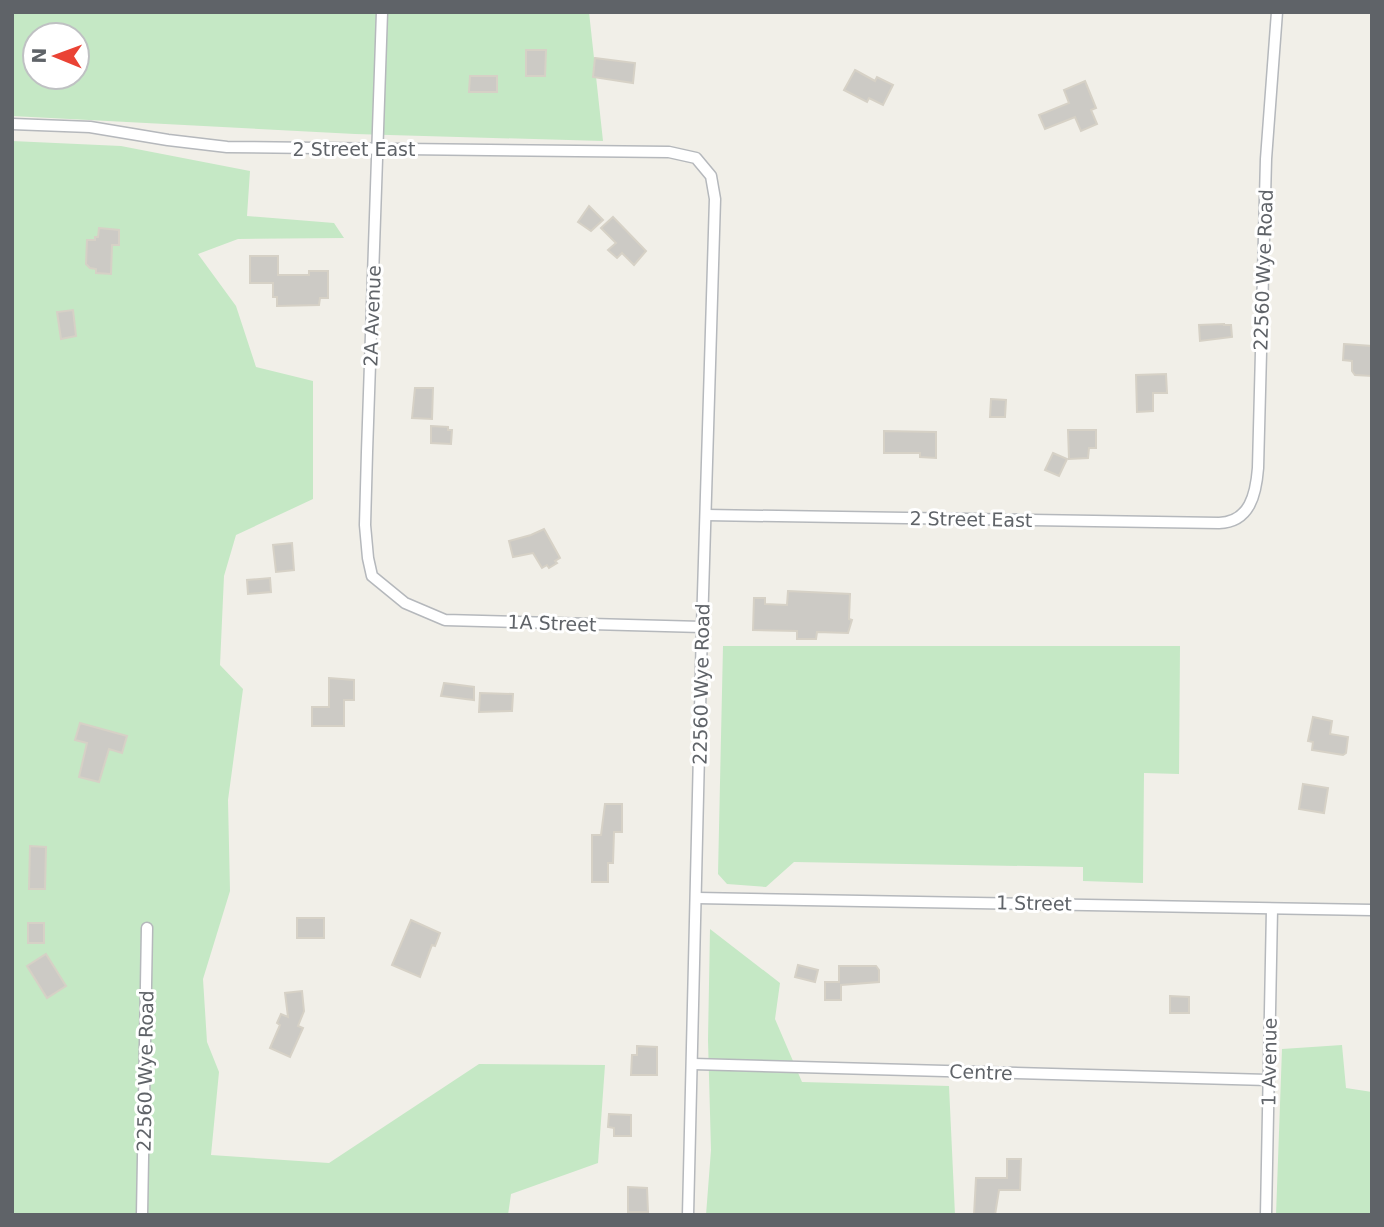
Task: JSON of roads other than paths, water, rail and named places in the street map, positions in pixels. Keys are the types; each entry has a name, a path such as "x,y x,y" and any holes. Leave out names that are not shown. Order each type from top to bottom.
{"street":[{"name":"2A Avenue","path":"383,12 365,525 372,576 405,603"},
{"name":"22560 Wye Road","path":"1236,520 1253,502 1258,468 1266,159 1277,12"},
{"name":"2 Street East","path":"12,124 90,127 227,147 630,151 669,152 696,158"},
{"name":"22560 Wye Road","path":"688,1215 715,199 711,176 696,158"},
{"name":"2 Street East","path":"706,515 1219,523 1236,520"},
{"name":"1A Street","path":"405,603 445,620 702,627"},
{"name":"1 Street","path":"696,898 1372,910"},
{"name":"1 Avenue","path":"1266,1215 1272,909"},
{"name":"22560 Wye Road","path":"142,1215 147,928"},
{"name":"Centre","path":"693,1064 1268,1080"}]}
